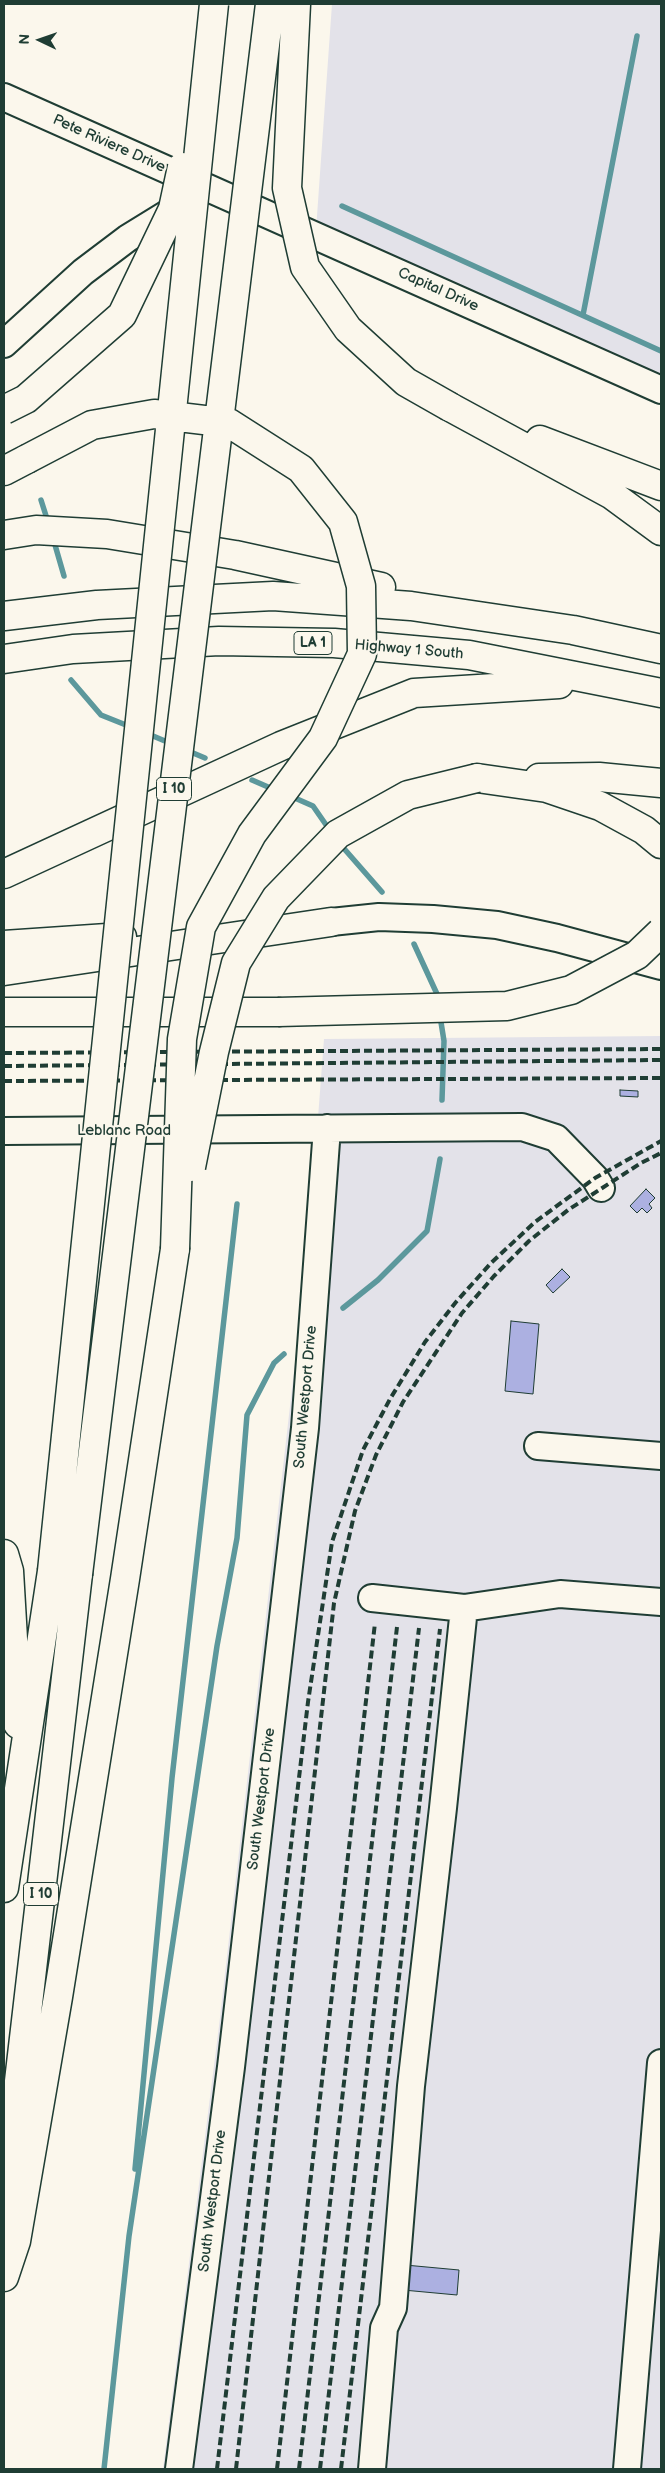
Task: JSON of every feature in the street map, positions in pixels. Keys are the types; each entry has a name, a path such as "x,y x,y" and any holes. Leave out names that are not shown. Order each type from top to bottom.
{"highway":[{"path":"4,410 26,399 122,315 173,209 213,4"},
{"name":"I 10","path":"4,2214 213,4"},
{"name":"I 10","path":"4,1888 21,1781 65,1573 270,4"},
{"path":"296,4 287,188 305,267 348,329 406,382 612,495 661,531"},
{"path":"450,407 661,486"},
{"path":"15,465 92,425 154,414 229,422 301,469 343,522 361,586 362,654 323,738 252,834 201,927 182,1039 175,1249"},
{"path":"4,535 36,530 107,534 235,555 661,649"},
{"path":"4,616 97,605 273,596 411,606 573,630"},
{"name":"Highway 1 South","path":"4,659 73,649 218,641 334,643 469,655 661,692"},
{"path":"4,874 281,746 414,693 525,684 621,683"},
{"path":"4,2277 16,2241 126,1579 175,1249 214,1052 236,963 276,898 338,834 408,795 477,778 599,777 661,783"},
{"path":"477,778 546,788 600,806 644,830 661,844"},
{"path":"4,945 331,922"},
{"path":"4,971 331,922"},
{"path":"4,1012 278,1012 508,1006 571,990 637,955 661,932"},
{"path":"7,1563 21,1781"}],"street":[{"name":"Pete Riviere Drive","path":"4,97 143,161 215,190"},
{"path":"4,344 83,272 128,238 180,206 215,190"},
{"name":"Capital Drive","path":"215,190 661,390"},
{"path":"331,922 379,917 433,919 497,925 557,938 661,966"},
{"name":"Leblanc Road","path":"4,1131 522,1127 556,1138 595,1178 601,1188"},
{"name":"South Westport Drive","path":"179,2469 231,2066 305,1428 327,1128"},
{"path":"538,1446 661,1456"},
{"path":"372,1598 464,1608 560,1594 661,1602"},
{"path":"372,2469 384,2328 393,2308 414,2058 444,1808 464,1608"},
{"path":"627,2469 661,2063"}],"shaded area":[{"path":"332,4 661,4 661,403 315,244"},
{"path":"661,1036 661,2469 163,2469 219,2026 308,1249 324,1039"}],"building":[{"path":"620,1090 638,1091 638,1097 620,1096"},
{"path":"646,1189 655,1198 649,1204 652,1208 647,1213 642,1208 637,1213 630,1206"},
{"path":"562,1269 570,1277 553,1293 546,1285"},
{"path":"511,1321 539,1324 533,1394 505,1391"},
{"path":"405,2265 459,2270 457,2295 403,2290"}],"waterway":[{"path":"583,315 637,36"},
{"path":"342,206 661,351"},
{"path":"41,500 48,522"},
{"path":"53,538 64,576"},
{"path":"71,680 101,715 131,727"},
{"path":"146,733 172,744"},
{"path":"186,750 205,758"},
{"path":"252,780 275,790"},
{"path":"288,795 313,806 331,832"},
{"path":"340,844 382,892"},
{"path":"414,944 437,994 438,1002"},
{"path":"440,1016 444,1041 442,1100"},
{"path":"343,1308 378,1280 427,1231 440,1159"},
{"path":"135,2169 172,1778 237,1204"},
{"path":"104,2469 129,2236 217,1646 237,1538 247,1415 274,1363 284,1354"}],"railway":[{"path":"4,1053 661,1049"},
{"path":"4,1066 661,1060"},
{"path":"4,1081 661,1078"},
{"path":"217,2469 308,1702 332,1542 363,1450 390,1399 425,1342 456,1302 491,1263 535,1222 595,1178 661,1141"},
{"path":"236,2469 334,1603 355,1511 376,1455 403,1402 462,1313 494,1276 529,1241 568,1210 641,1163 661,1153"},
{"path":"277,2469 375,1623"},
{"path":"299,2469 397,1627"},
{"path":"320,2469 419,1628"},
{"path":"341,2469 440,1629"}]}
